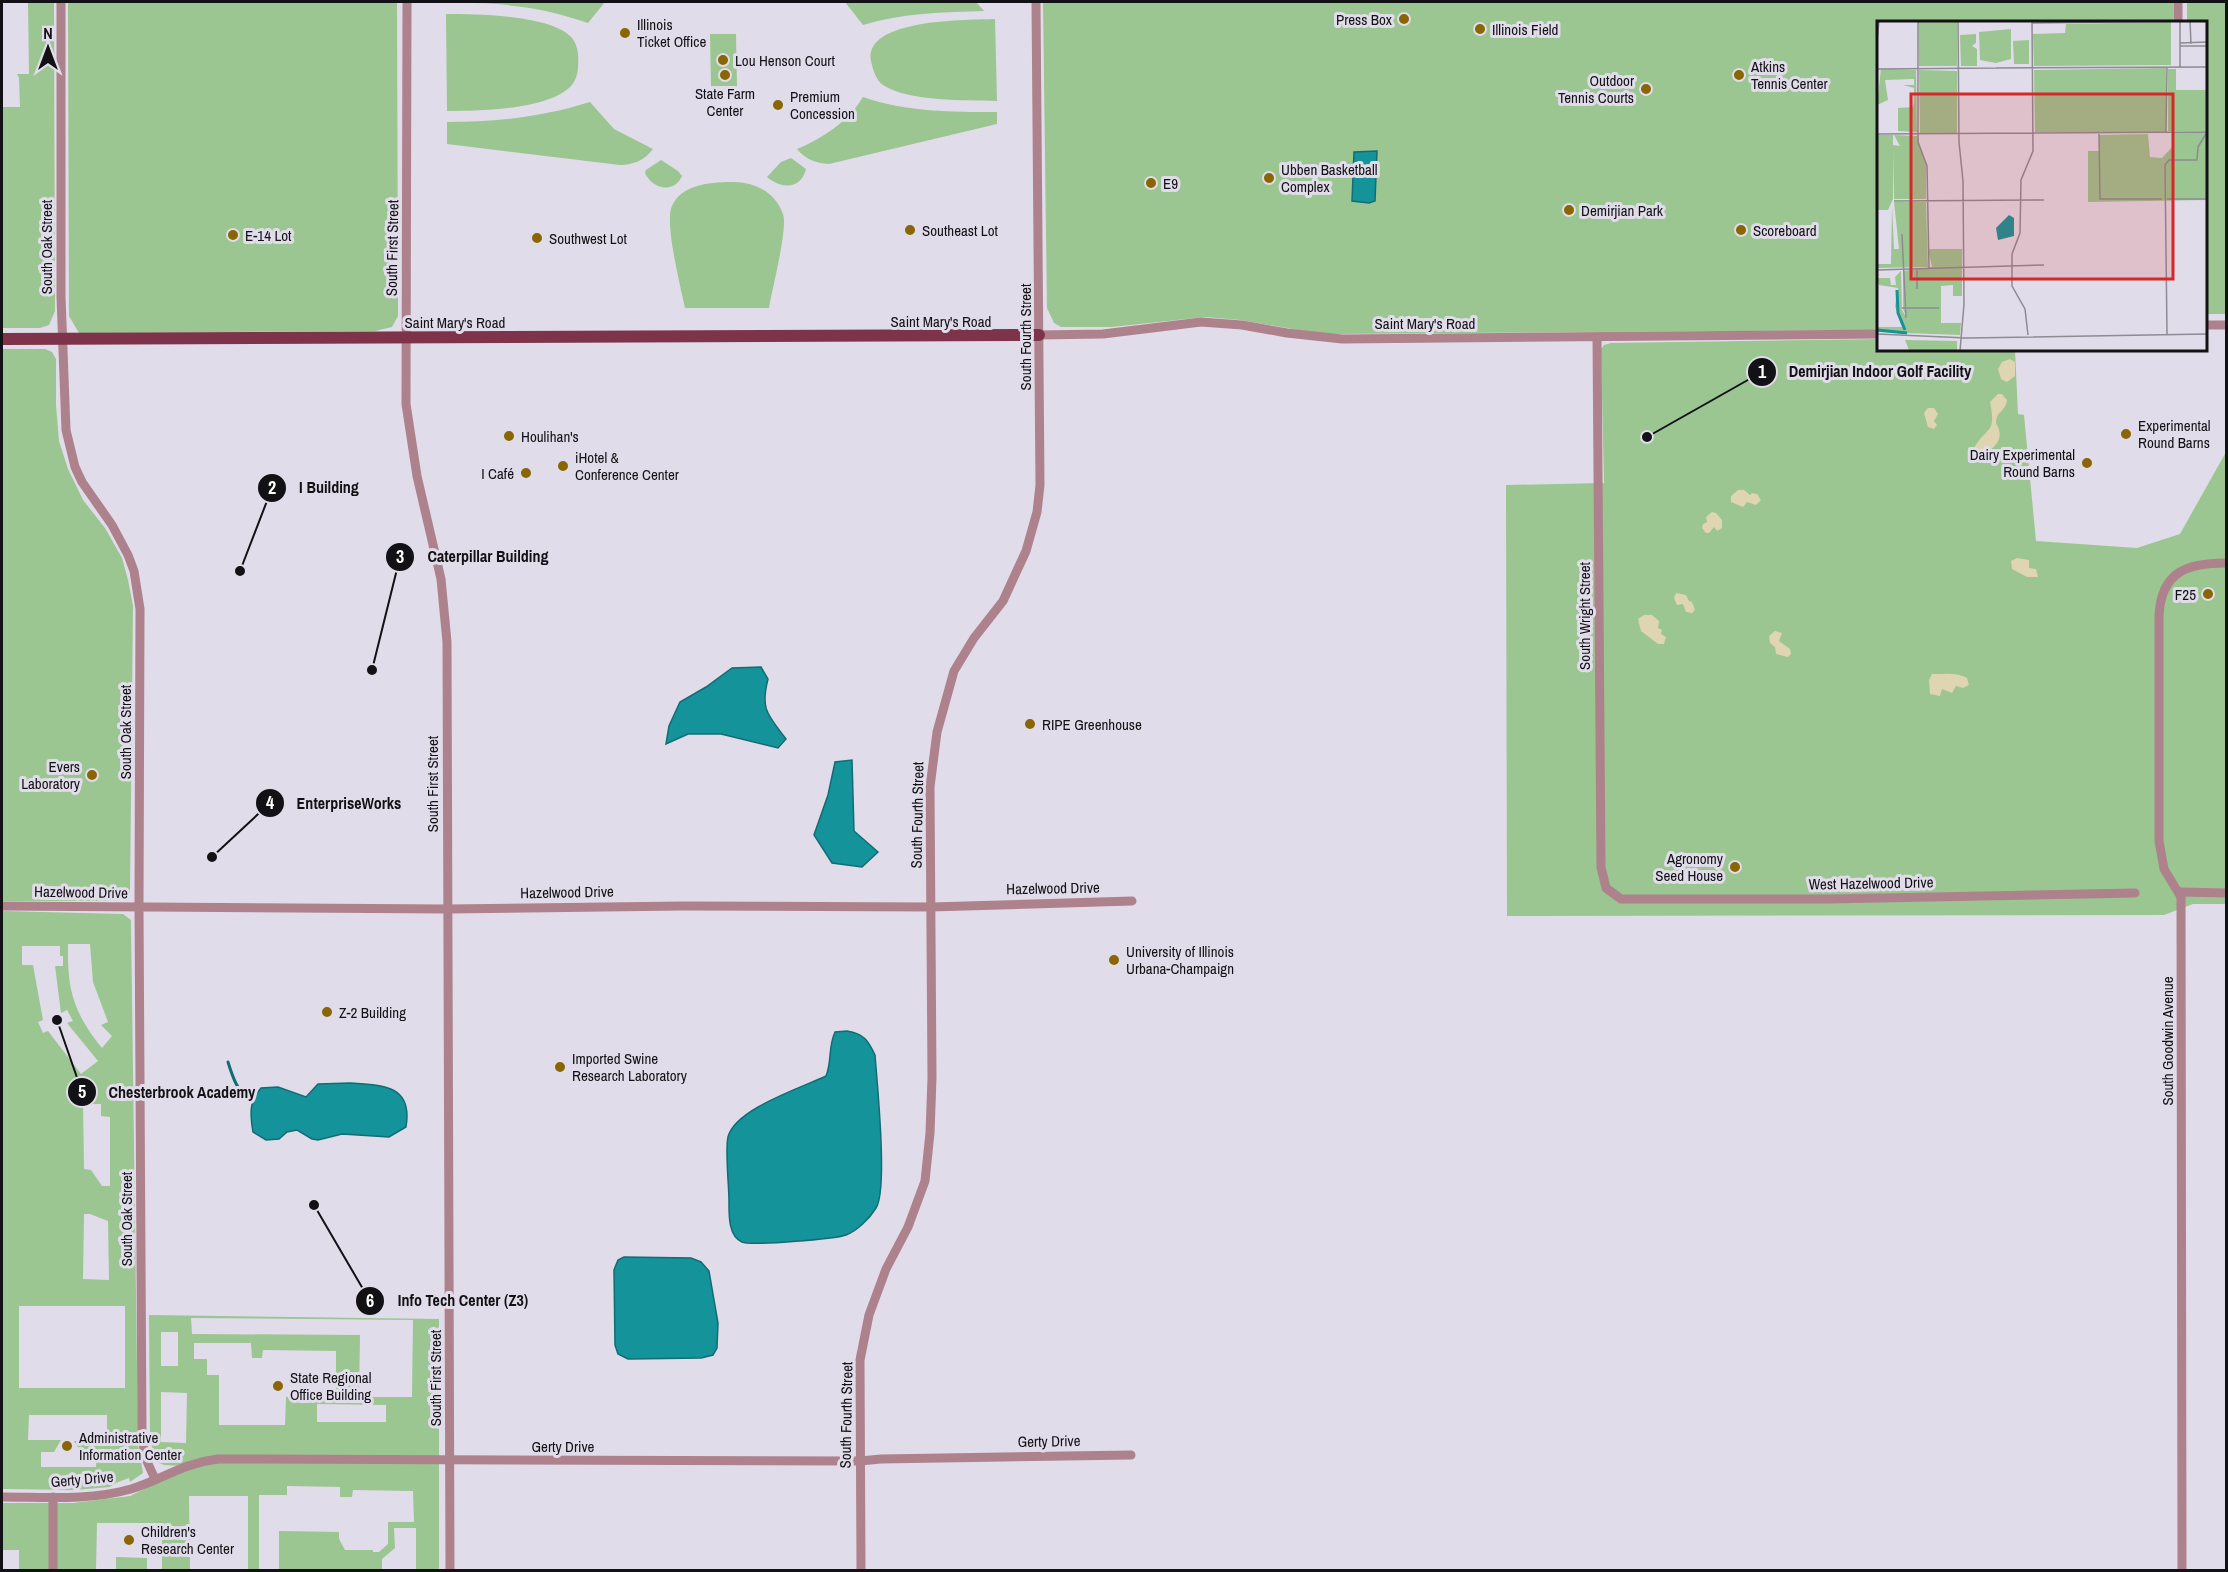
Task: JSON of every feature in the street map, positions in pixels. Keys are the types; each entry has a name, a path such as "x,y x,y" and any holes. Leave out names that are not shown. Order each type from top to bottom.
{"main road":[{"name":"Saint Mary's Road","path":"2,339 1040,335"}],"street":[{"name":"South Oak Street","path":"61,2 64,412 69,446 82,482 112,525 128,555 138,591 140,609 142,1436 145,1457 155,1479"},
{"name":"South First Street","path":"407,2 408,421 417,476 436,552 445,608 447,653 450,1570"},
{"name":"South Fourth Street","path":"861,1570 860,1360 869,1316 886,1269 908,1227 925,1181 930,1133 932,1078 930,787 937,732 954,670 974,638 1004,601 1026,551 1037,512 1040,485 1040,335 1036,2"},
{"path":"2178,2 2178,21"},
{"name":"Saint Mary's Road","path":"1040,335 1102,334 1201,322 1242,325 1342,339 1877,334"},
{"path":"2207,325 2226,325"},
{"name":"South Wright Street","path":"1597,338 1600,548 1599,807 1602,878 1609,892"},
{"path":"2226,563 2199,564 2182,570 2165,590 2159,607 2159,841 2164,869 2180,892 2226,893"},
{"name":"West Hazelwood Drive","path":"1609,892 1620,899 1703,900 2135,893"},
{"name":"South Goodwin Avenue","path":"2180,892 2183,1129 2182,1570"},
{"name":"Hazelwood Drive","path":"2,906 448,909 673,906 931,907 1132,902"},
{"name":"Gerty Drive","path":"2,1497 53,1497 115,1493 193,1463 218,1459 860,1461 1131,1455"},
{"path":"53,1497 53,1570"}],"green space":[{"path":"28,2 54,2 55,311 49,325 40,328 2,328 2,107 20,107 17,74 29,74"},
{"path":"68,2 397,2 398,316 392,327 375,331 79,333 69,316"},
{"path":"446,2 605,2 588,23 518,6"},
{"path":"845,2 976,2 984,11 908,16 863,25"},
{"path":"1043,2 2173,2 2173,21 1877,21 1877,330 1333,334 1205,317 1112,327 1061,327 1054,323 1047,308"},
{"path":"2187,2 2226,2 2226,314 2207,314 2207,21 2187,21"},
{"path":"446,14 511,17 560,29 573,39 576,46 578,71 575,80 559,95 529,105 447,111"},
{"path":"995,19 997,101 938,99 907,95 883,85 875,74 871,61 873,47 883,36 921,24"},
{"name":"Lou Henson Court","path":"710,34 736,34 737,86 711,86"},
{"path":"863,97 912,108 997,112 997,124 829,164 812,160 797,149 816,140 842,122"},
{"path":"590,102 614,129 653,149 638,161 620,165 447,144 447,122 519,118"},
{"path":"791,158 806,169 800,181 784,185 767,177 781,162"},
{"path":"661,160 682,176 674,185 658,186 645,173"},
{"path":"735,182 750,184 770,194 780,206 783,214 782,245 769,308 685,308 670,226 672,206 677,198 691,188 699,185"},
{"path":"1877,339 1877,351 2015,351 2018,414 2024,415 2036,541 2137,548 2180,534 2226,452 2226,904 2193,904 2164,915 1507,916 1506,485 1604,483 1601,349 1604,345 1611,343"},
{"path":"2,349 45,349 52,352 56,359 59,441 68,469 83,500 105,528 122,558 128,580 133,606 130,891 127,897 118,901 2,901"},
{"path":"2,911 123,914 131,920 138,1445 143,1473 130,1482 129,1478 110,1487 75,1490 2,1489","holes":["68,944 90,944 93,982 108,1022 101,1025 112,1036 102,1048 78,1011 69,975","22,946 60,946 63,966 55,966 61,1013 67,1010 73,1021 67,1023 98,1061 81,1074 48,1031 43,1033 38,1022 43,1020 33,965 22,965","83,1104 101,1104 101,1116 110,1117 110,1186 102,1186 91,1170 84,1169","84,1214 90,1214 108,1221 109,1280 83,1279","19,1306 125,1306 125,1388 19,1388","29,1415 107,1415 107,1441 74,1441 81,1452 97,1452 96,1467 41,1467 41,1452 54,1452 61,1440 28,1440"]},
{"path":"149,1315 439,1319 439,1570 416,1570 416,1528 394,1528 395,1548 382,1559 382,1570 279,1570 279,1531 339,1532 339,1539 345,1550 379,1552 388,1544 388,1522 414,1522 413,1491 353,1490 352,1497 340,1497 340,1487 287,1486 287,1495 259,1495 259,1570 248,1570 248,1496 189,1496 190,1570 162,1570 162,1523 97,1523 96,1570 19,1570 19,1550 2,1550 2,1503 73,1503 130,1496 177,1473 183,1466 164,1465 157,1462 153,1454 150,1434","holes":["191,1318 413,1320 412,1397 359,1397 360,1335 192,1334","161,1332 178,1332 178,1366 161,1366","194,1343 251,1343 252,1358 262,1358 263,1350 336,1351 336,1397 286,1397 285,1425 219,1425 219,1375 207,1375 207,1359 194,1359","161,1392 187,1393 186,1443 161,1442","317,1404 386,1405 386,1422 317,1422"]},
{"path":"116,1557 147,1558 147,1570 116,1570"}],"sand":[{"path":"2010,359 2015,362 2015,376 2007,382 2001,379 1998,369 2002,362"},
{"path":"1998,394 2002,394 2007,400 1996,421 1999,438 1992,449 1981,454 1975,450 1975,446 1992,424 1990,402"},
{"path":"1928,408 1934,408 1938,414 1934,421 1937,425 1934,429 1928,427 1924,413"},
{"path":"1738,490 1744,490 1750,495 1757,494 1761,500 1756,505 1747,502 1743,507 1731,502 1731,496"},
{"path":"1712,512 1722,520 1722,528 1717,531 1714,527 1706,533 1702,528 1703,524 1707,522 1706,517"},
{"path":"2017,558 2029,560 2029,568 2036,569 2038,577 2027,577 2012,569 2011,561"},
{"path":"1676,593 1686,595 1692,602 1695,610 1692,613 1686,612 1683,604 1677,605 1674,598"},
{"path":"1644,615 1652,615 1659,621 1658,628 1666,637 1664,644 1658,644 1641,631 1638,619"},
{"path":"1775,631 1782,633 1779,641 1790,649 1791,654 1788,657 1776,654 1775,647 1770,643 1769,636"},
{"path":"1932,674 1959,675 1967,678 1969,685 1963,688 1956,686 1952,693 1942,689 1940,696 1930,694 1929,680"}],"water":[{"path":"1377,151 1375,201 1369,203 1352,201 1354,152"},
{"path":"761,667 768,679 765,698 767,712 786,739 778,748 721,734 688,734 666,744 669,726 680,702 732,668"},
{"path":"852,760 854,831 878,852 862,867 832,863 814,835 828,795 835,762"},
{"path":"847,1031 865,1038 875,1055 881,1159 881,1180 876,1208 863,1224 846,1235 793,1242 742,1242 734,1235 729,1218 728,1137 733,1127 755,1109 770,1100 826,1076 835,1032"},
{"path":"350,1083 384,1087 400,1095 407,1113 406,1127 389,1137 342,1134 318,1140 297,1130 287,1132 279,1139 266,1140 253,1132 251,1108 261,1088 278,1087 306,1097 318,1084"},
{"path":"624,1257 691,1258 701,1262 709,1271 718,1323 717,1348 713,1355 701,1358 628,1359 618,1354 615,1345 614,1270 618,1260"}],"waterway":[{"path":"228,1062 239,1089 252,1100"}],"place":[{"name":"Press Box","path":"1404,19"},
{"name":"Illinois Field","path":"1480,29"},
{"name":"Illinois Ticket Office","path":"625,33"},
{"name":"Lou Henson Court","path":"723,60"},
{"name":"State Farm Center","path":"725,75"},
{"name":"Atkins Tennis Center","path":"1739,75"},
{"name":"Outdoor Tennis Courts","path":"1646,89"},
{"name":"Premium Concession","path":"778,105"},
{"name":"Ubben Basketball Complex","path":"1269,178"},
{"name":"E9","path":"1151,183"},
{"name":"Demirjian Park","path":"1569,210"},
{"name":"Southeast Lot","path":"910,230"},
{"name":"Scoreboard","path":"1741,230"},
{"name":"E-14 Lot","path":"233,235"},
{"name":"Southwest Lot","path":"537,238"},
{"name":"Experimental Round Barns","path":"2126,434"},
{"name":"Houlihan's","path":"509,436"},
{"name":"Demirjian Indoor Golf Facility","path":"1647,437"},
{"name":"Dairy Experimental Round Barns","path":"2087,463"},
{"name":"iHotel & Conference Center","path":"563,466"},
{"name":"I Café","path":"526,473"},
{"name":"I Building","path":"240,571"},
{"name":"F25","path":"2208,594"},
{"name":"Caterpillar Building","path":"372,670"},
{"name":"RIPE Greenhouse","path":"1030,724"},
{"name":"Evers Laboratory","path":"92,775"},
{"name":"EnterpriseWorks","path":"212,857"},
{"name":"Agronomy Seed House","path":"1735,867"},
{"name":"University of Illinois Urbana-Champaign","path":"1114,960"},
{"name":"Z-2 Building","path":"327,1012"},
{"name":"Chesterbrook Academy","path":"57,1020"},
{"name":"Imported Swine Research Laboratory","path":"560,1067"},
{"name":"Info Tech Center (Z3)","path":"314,1205"},
{"name":"State Regional Office Building","path":"278,1386"},
{"name":"Administrative Information Center","path":"67,1446"},
{"name":"Children's Research Center","path":"129,1540"}]}
